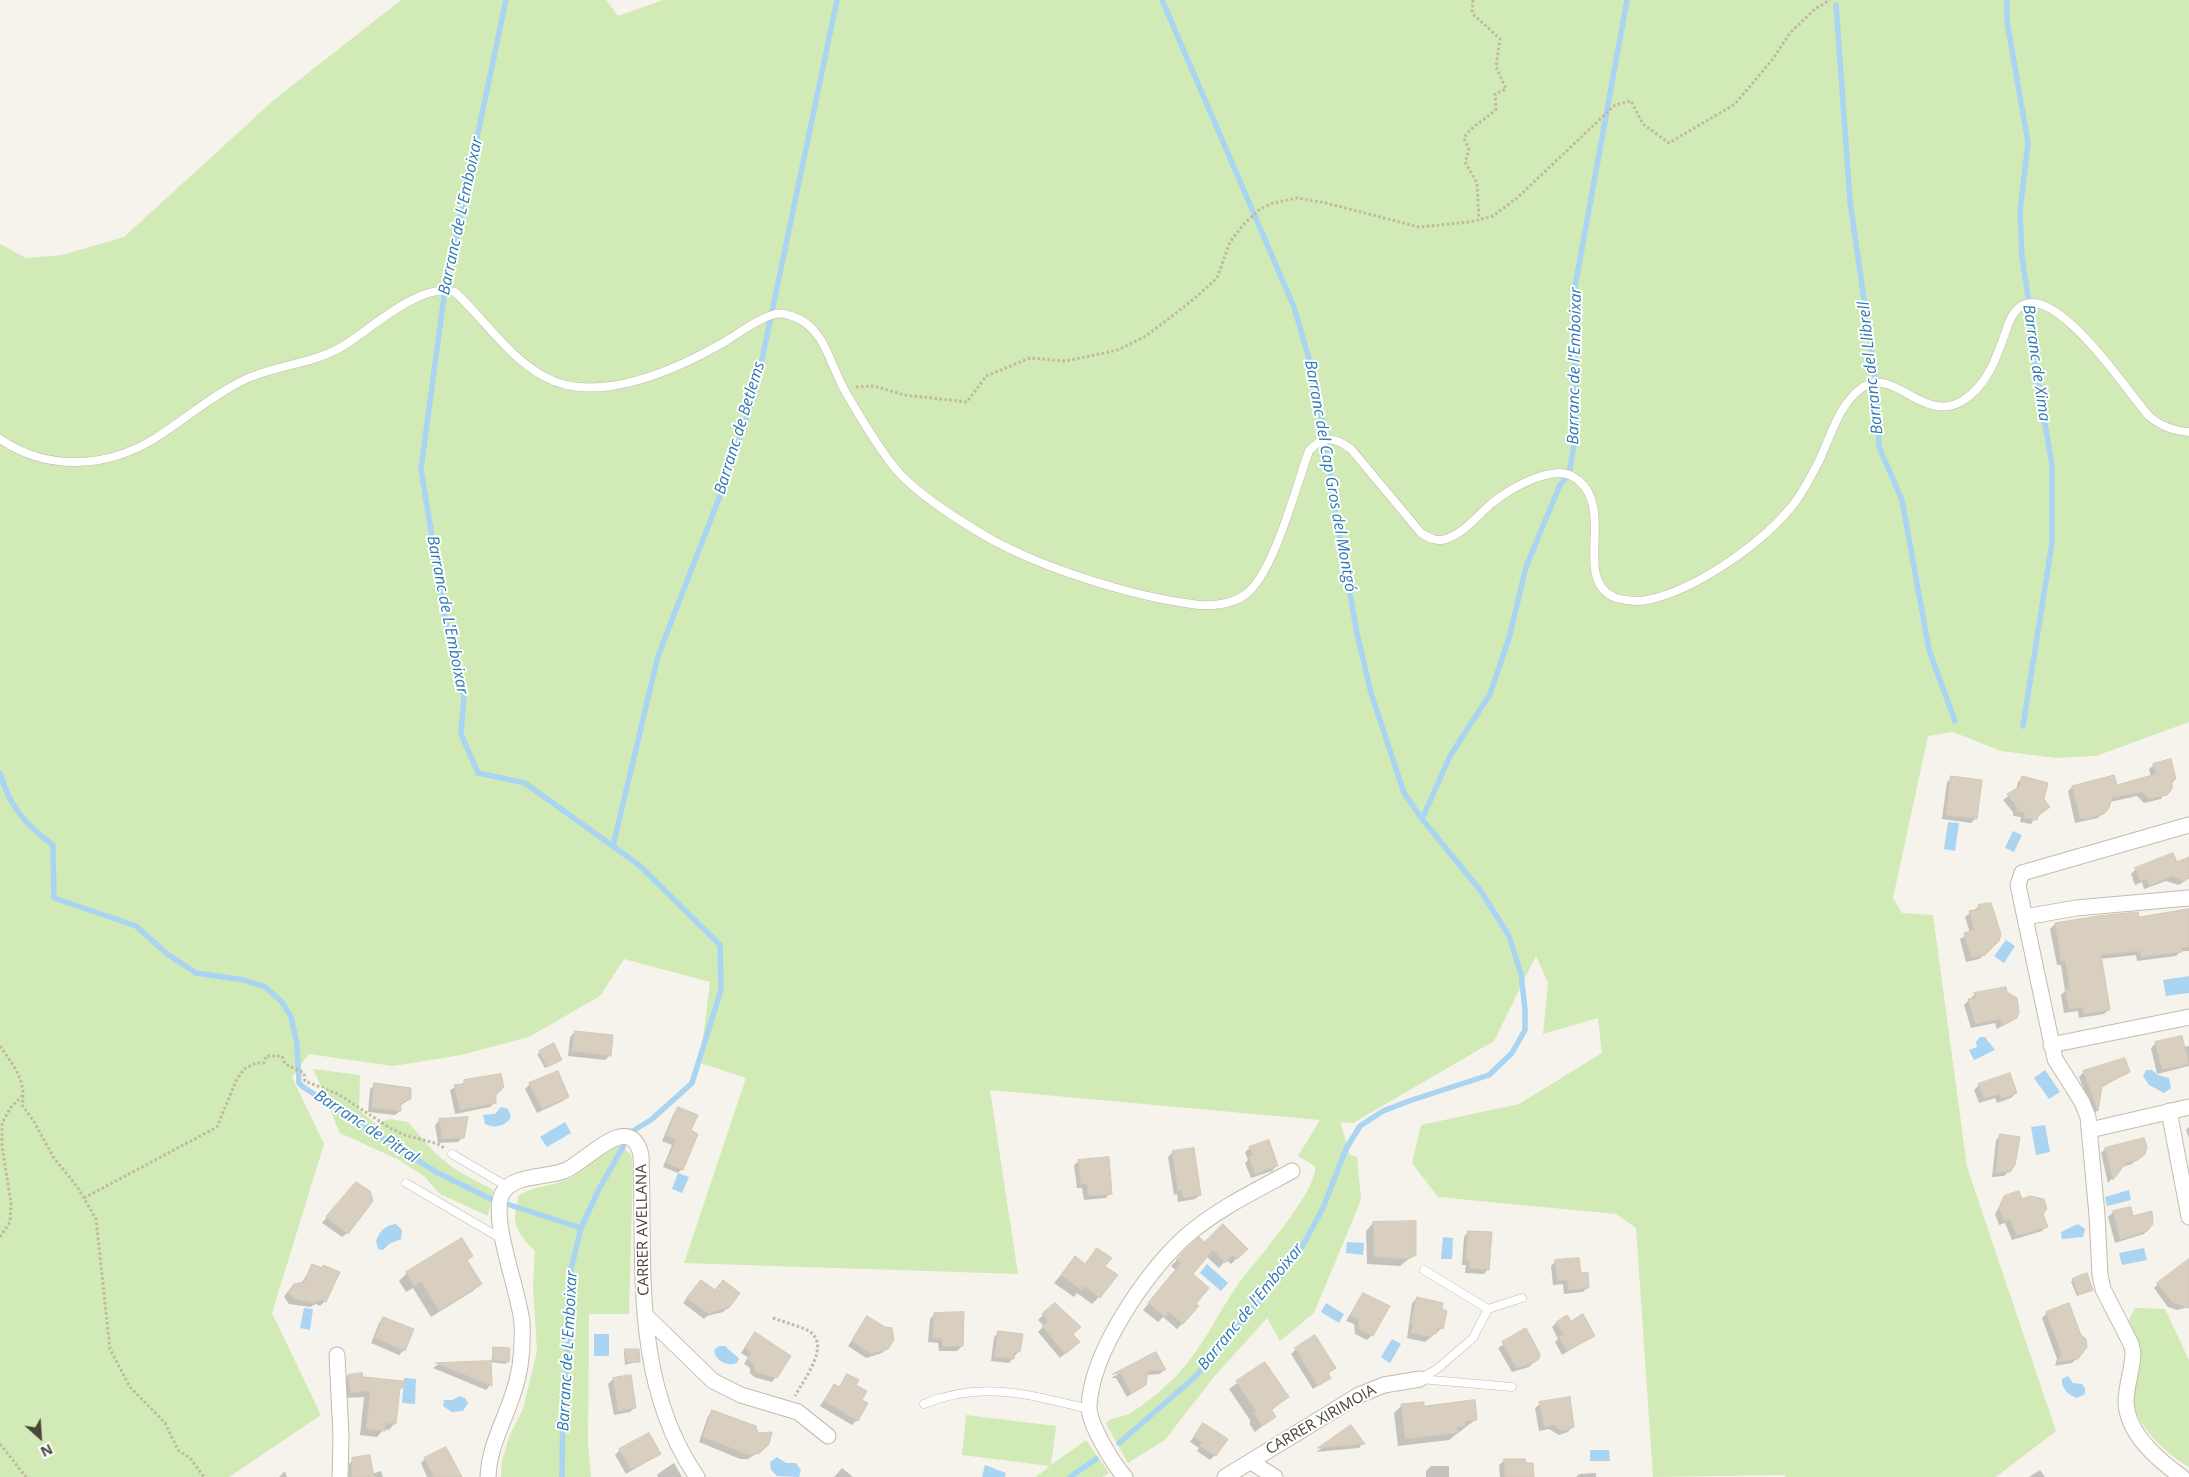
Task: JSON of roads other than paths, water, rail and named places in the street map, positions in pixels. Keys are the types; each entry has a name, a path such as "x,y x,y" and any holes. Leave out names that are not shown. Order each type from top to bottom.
{"street":[{"path":"2182,1477 2162,1463 2136,1433 2130,1419 2126,1404 2133,1352 2131,1344 2103,1289 2100,1275 2090,1130 2082,1102 2060,1070 2051,1045 2018,885 2022,873 2189,825"},
{"path":"2025,917 2076,908 2189,898"},
{"path":"2051,1045 2189,1018"},
{"path":"2090,1130 2189,1107"},
{"path":"2169,1111 2189,1217"},
{"name":"CARRER AVELLANA","path":"508,1187 516,1182 564,1172 615,1138 628,1137 634,1140 639,1147 641,1155 641,1233 648,1350 664,1411 697,1477"},
{"path":"1123,1474 1096,1429 1089,1409 1094,1380 1110,1340 1132,1302 1159,1264 1186,1237 1219,1212 1292,1171"},
{"path":"488,1477 495,1440 513,1395 520,1363 522,1325 519,1300 499,1223 502,1195 508,1187"},
{"path":"645,1314 714,1381 741,1395 798,1412 828,1436"},
{"path":"338,1355 340,1477"},
{"name":"CARRER XIRIMOIA","path":"1225,1477 1359,1395 1384,1385 1420,1379"},
{"path":"1251,1462 1275,1477"}],"lane":[{"path":"0,440 24,453 51,461 72,463 120,454 156,438 238,383 328,354 360,335 408,302 431,291 445,289 455,292 509,351 544,376 565,385 595,388 644,377 687,361 757,322 776,314 784,314 800,319 824,344 843,388 896,469 959,519 989,538 1046,564 1108,585 1194,605 1228,603 1244,596 1257,583 1269,560 1309,451 1316,444 1333,438 1351,449 1421,533 1432,539 1446,539 1470,524 1494,502 1534,478 1558,473 1570,474 1581,482 1592,495 1596,528 1594,561 1596,581 1607,594 1618,598 1631,602 1650,599 1690,584 1723,565 1751,546 1776,523 1796,501 1851,398 1867,385 1886,383 1925,404 1943,407 1958,403 1974,392 1987,378 2012,315 2023,305 2028,304 2038,303 2048,307 2092,344 2150,417 2158,424 2189,432"},
{"path":"452,1154 508,1187"},
{"path":"406,1183 502,1239"},
{"path":"1424,1270 1488,1309"},
{"path":"1420,1379 1437,1369 1473,1338 1488,1309 1522,1298"},
{"name":"CARRER XIRIMOIA","path":"1420,1379 1512,1387"},
{"path":"924,1404 958,1393 998,1391 1027,1394 1089,1409"}],"water":[{"path":"1948,822 1959,823 1955,851 1944,849"},
{"path":"2013,831 2022,835 2014,852 2005,848"},
{"path":"2006,940 2015,946 2004,963 1994,956"},
{"path":"2189,976 2189,993 2166,996 2163,980"},
{"path":"1980,1037 1985,1037 1995,1050 1974,1060 1969,1050 1977,1047 1976,1042"},
{"path":"2045,1070 2060,1092 2049,1099 2034,1078"},
{"path":"2146,1070 2152,1070 2158,1075 2169,1078 2171,1088 2164,1093 2149,1085 2143,1076"},
{"path":"501,1107 508,1109 511,1117 509,1120 496,1126 485,1124 483,1115 495,1114"},
{"path":"565,1122 571,1133 547,1147 540,1137"},
{"path":"2045,1125 2050,1152 2036,1155 2031,1127"},
{"path":"678,1173 689,1177 682,1193 672,1189"},
{"path":"2129,1190 2131,1200 2107,1206 2105,1197"},
{"path":"396,1224 402,1230 401,1239 389,1244 383,1250 378,1249 376,1241 381,1232 386,1227"},
{"path":"2078,1224 2085,1229 2083,1237 2062,1239 2061,1232"},
{"path":"1443,1237 1453,1238 1452,1259 1441,1259"},
{"path":"1347,1242 1364,1243 1363,1255 1346,1253"},
{"path":"2144,1248 2147,1260 2122,1265 2119,1253"},
{"path":"1207,1264 1228,1283 1221,1291 1200,1273"},
{"path":"1326,1303 1344,1314 1339,1323 1321,1312"},
{"path":"304,1308 313,1309 310,1330 300,1328"},
{"path":"594,1334 609,1334 609,1356 594,1356"},
{"path":"1392,1339 1401,1344 1390,1363 1381,1357"},
{"path":"719,1346 725,1346 737,1356 739,1359 737,1363 726,1364 719,1360 714,1350"},
{"path":"2068,1376 2073,1383 2082,1384 2085,1388 2085,1394 2077,1398 2066,1391 2062,1379"},
{"path":"404,1378 416,1379 415,1404 402,1403"},
{"path":"460,1396 465,1398 468,1403 463,1411 452,1412 443,1406 444,1400 452,1400"},
{"path":"1590,1450 1609,1450 1610,1461 1590,1461"},
{"path":"777,1457 786,1463 796,1463 801,1470 799,1477 777,1476 771,1470 770,1462"},
{"path":"985,1465 1006,1473 1005,1477 982,1477"}],"waterway":[{"name":"Barranc de L'Emboixar","path":"506,0 445,289 421,469 446,623 464,697 461,734 478,773 525,783 639,865 720,945 721,990 692,1083 651,1120 631,1132"},
{"name":"Barranc de Betlems","path":"613,846 658,656 721,493 755,393 837,0"},
{"name":"Barranc del Cap Gros del Montgó","path":"1162,0 1294,307 1310,362 1326,439 1335,511 1357,633 1371,693 1404,793 1422,819"},
{"name":"Barranc de l'Emboixar","path":"1119,1443 1195,1377 1276,1281 1303,1245 1323,1208 1346,1149 1360,1126 1383,1111 1489,1075 1512,1053 1525,1030 1521,974 1509,936 1480,890 1422,819 1450,756 1490,694 1509,638 1526,567 1560,485 1569,474 1577,427 1573,298 1627,0"},
{"name":"Barranc de Xima","path":"2007,0 2007,21 2028,143 2020,211 2022,257 2029,303 2031,341 2052,465 2052,543 2023,726"},
{"name":"Barranc del Llibrell","path":"1836,5 1850,201 1876,383 1879,447 1902,500 1929,650 1955,721"},
{"name":"Barranc de Pitral","path":"0,773 8,795 20,814 43,838 53,845 54,898 136,926 167,954 196,973 244,980 265,987 282,1002 291,1017 297,1044 299,1083 303,1087 436,1172 493,1200"},
{"name":"Barranc de L'Emboixar","path":"562,1477 563,1396 572,1305 570,1273 581,1228 599,1189 623,1147"},
{"path":"510,1205 581,1228"},
{"path":"1070,1477 1096,1459"}]}
